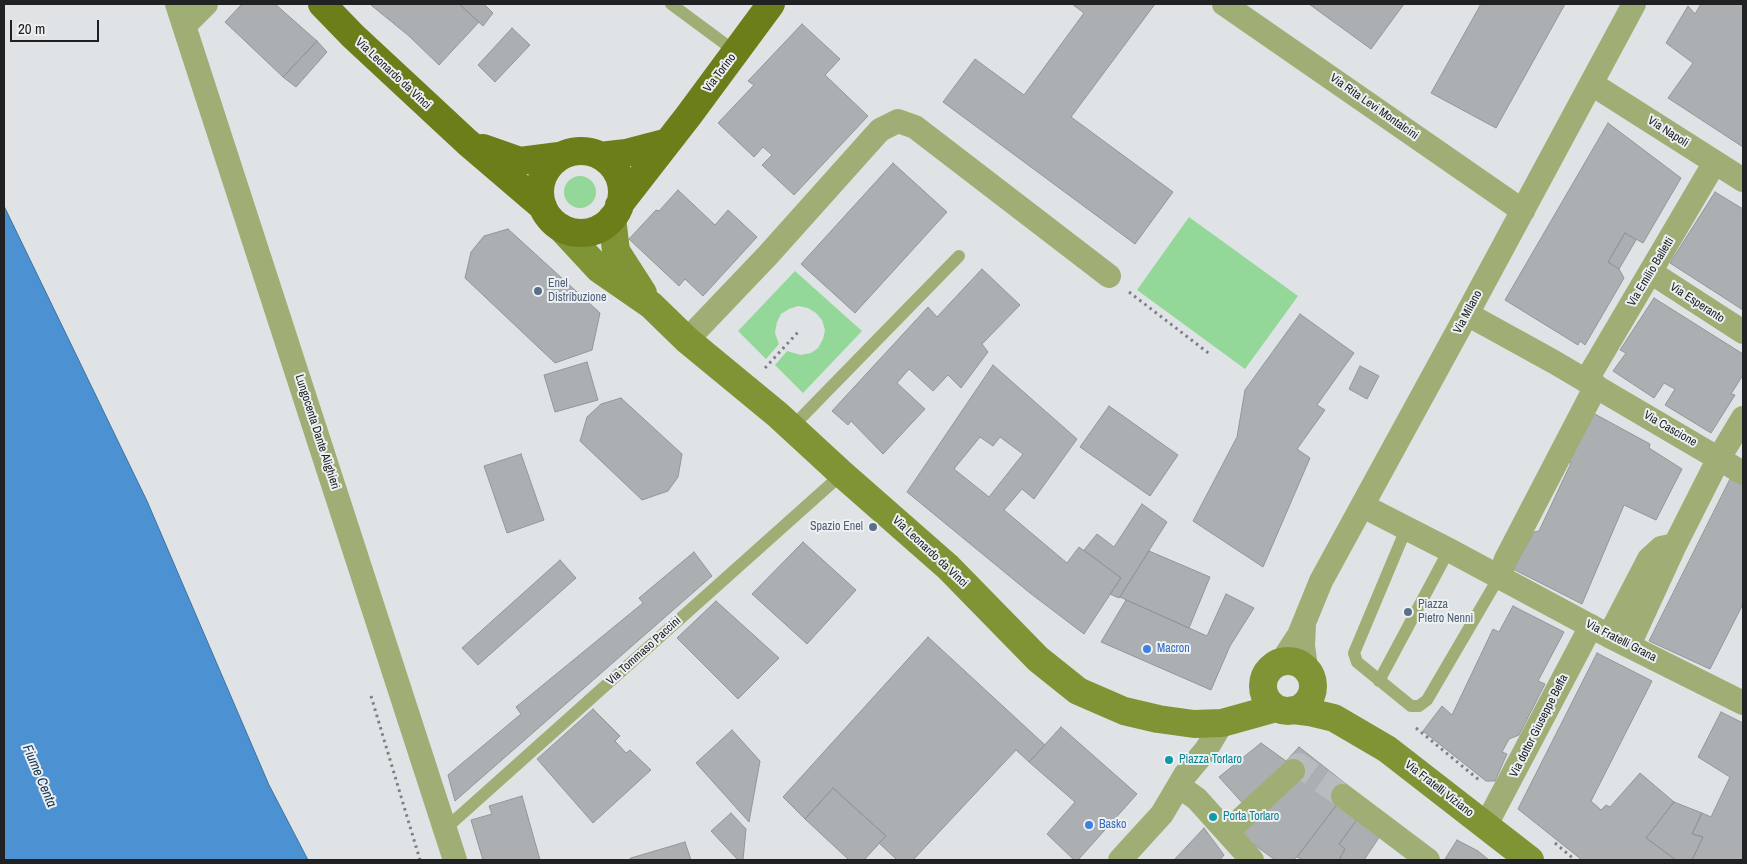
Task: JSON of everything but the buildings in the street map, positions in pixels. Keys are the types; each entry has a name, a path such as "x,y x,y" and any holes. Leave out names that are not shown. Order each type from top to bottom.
{"main road":[{"name":"Via Leonardo da Vinci","path":"322,4 352,36 467,142 542,207"},
{"name":"Via Torino","path":"616,212 771,4"},
{"name":"Via Leonardo da Vinci","path":"467,142 520,161 559,156"},
{"path":"600,156 626,153 668,142"},
{"path":"572,151 586,151 600,156 610,162 621,182 622,194 616,212 601,227 588,232 574,232 560,228 550,219 542,207 540,184 544,173 559,156 572,151"},
{"name":"Via Leonardo da Vinci","path":"616,212 616,251 651,305"},
{"name":"Via Leonardo da Vinci","path":"560,228 599,269 651,305 687,340 792,427 842,474 948,567 1038,659 1078,691 1124,710 1158,719 1194,724 1232,721"},
{"path":"1232,721 1254,707 1277,702 1302,707 1312,693 1300,672 1274,665 1267,671 1263,679 1277,702"},
{"name":"Via Fratelli Viziano","path":"1300,672 1345,723"},
{"name":"Via Fratelli Viziano","path":"1277,702 1323,714 1345,723 1388,749 1530,860"}],"street":[{"path":"181,14 206,4"},
{"name":"Via Rita Levi Montalcini","path":"1224,4 1523,211"},
{"name":"Via Milano","path":"1300,672 1305,621 1321,581 1468,314 1634,4"},
{"name":"Lungocenta Dante Alighieri","path":"181,14 455,860"},
{"name":"Via Napoli","path":"1592,84 1743,180"},
{"path":"687,340 768,255 880,130 898,121 915,127 1109,276"},
{"name":"Via Emilio Balletti","path":"1591,384 1715,162"},
{"name":"Via Esperanto","path":"1652,273 1743,332"},
{"path":"1362,506 1449,550 1499,578 1506,559 1591,384 1468,314"},
{"name":"Via Cascione","path":"1591,384 1743,472"},
{"name":"Via dottor Giuseppe Beffa","path":"1486,825 1610,635 1675,545 1719,458 1743,418"},
{"name":"Via Fratelli Grana","path":"1499,578 1743,703"},
{"path":"1120,860 1162,814 1182,781 1232,721"},
{"path":"1220,825 1293,771"},
{"path":"1182,781 1252,860"},
{"path":"1358,800 1428,860"}],"lane":[{"path":"672,4 736,52"},
{"path":"792,427 959,256"},
{"name":"Via Tommaso Paccini","path":"445,829 842,474"},
{"path":"1406,529 1354,653 1357,662 1411,706 1419,706 1427,700 1499,578"},
{"path":"1380,680 1449,550"}],"path":[{"path":"1109,276 1210,355"},
{"path":"771,373 765,368 800,330"}],"green space":[{"path":"580,176 592,180 596,192 592,204 580,208 568,204 564,192 568,180"},
{"path":"1189,217 1298,296 1245,369 1137,290"},
{"path":"795,271 862,331 803,393 775,365 787,351 801,355 811,353 818,348 825,330 822,320 816,313 808,308 798,306 781,314 775,333 779,344 766,359 738,331"}],"water":[{"name":"Fiume Centa","path":"4,206 147,501 269,785 308,860 4,860"}],"tunnel":[{"path":"1293,771 1299,765 1343,796"}],"place":[{"name":"Enel Distribuzione","path":"538,291"},
{"name":"Spazio Enel","path":"873,527"},
{"name":"Piazza Pietro Nenni","path":"1408,612"},
{"name":"Macron","path":"1147,649"},
{"name":"Piazza Torlaro","path":"1169,760"},
{"name":"Porta Torlaro","path":"1213,817"},
{"name":"Basko","path":"1089,825"}]}
